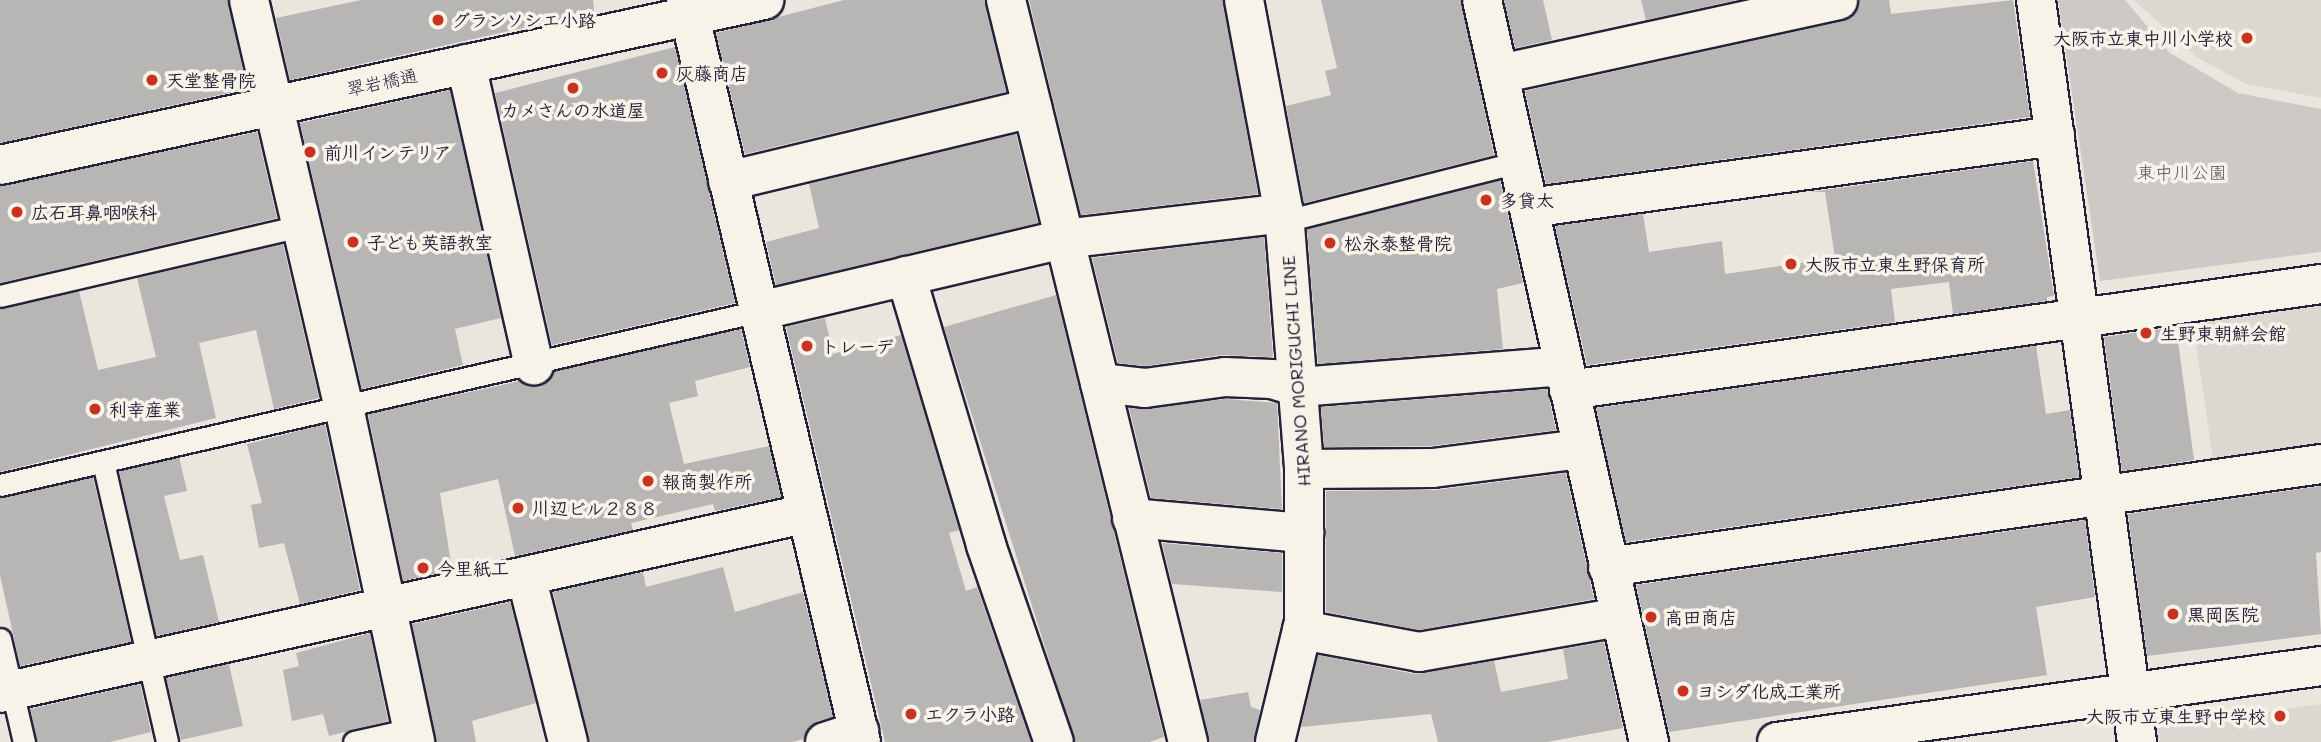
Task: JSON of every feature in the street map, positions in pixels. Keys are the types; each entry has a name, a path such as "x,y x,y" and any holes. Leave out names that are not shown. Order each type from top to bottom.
{"street":[{"path":"249,0 344,407 414,735"},
{"name":"翠岩橋通","path":"0,165 466,64 688,8 764,0"},
{"path":"1006,0 1188,742"},
{"name":"HIRANO MORIGUCHI LINE","path":"1244,0 1284,217 1304,469 1302,630 1275,742"},
{"path":"1482,0 1649,742"},
{"path":"1500,74 1838,0"},
{"path":"2036,0 2137,742"},
{"path":"688,8 804,514 848,738"},
{"path":"466,64 534,365"},
{"path":"728,181 1032,108"},
{"path":"1529,208 2054,136"},
{"path":"759,311 1064,239 1284,217"},
{"path":"906,276 986,545 1054,742"},
{"path":"1100,383 1145,387 1225,377 1272,379 1299,387 1567,378 1793,355 2080,319 2321,284"},
{"path":"1304,469 1433,468 1582,449"},
{"path":"1608,567 2104,493 2321,464"},
{"path":"6,692 804,514"},
{"path":"1132,518 1304,533"},
{"path":"526,576 568,742"},
{"path":"1302,630 1419,652 1619,617"},
{"path":"1777,742 2130,695 2321,666"}],"lane":[{"path":"1284,217 1519,162"},
{"path":"0,296 301,226"},
{"path":"0,485 534,365 759,311"},
{"path":"103,461 167,742"},
{"path":"0,639 6,692 24,742"},
{"path":"355,742 414,735"}],"shaded area":[{"name":"大阪市立東中川小学校","path":"2134,0 2321,0 2321,98 2246,84 2195,56"},
{"path":"2321,306 2321,449 2214,465 2193,324"},
{"name":"大阪市立東生野中学校","path":"2321,704 2321,742 2159,742 2157,728"}],"green space":[{"name":"東中川公園","path":"2058,0 2125,0 2170,53 2238,93 2321,109 2321,252 2100,281"}],"building":[{"path":"0,0 228,0 247,89 0,143"},
{"path":"361,0 593,0 594,12 290,80 276,18"},
{"path":"844,0 985,0 1006,92 745,154 716,33"},
{"path":"1029,0 1223,0 1258,194 1081,215"},
{"path":"1321,0 1461,0 1494,155 1304,203 1286,106 1331,95 1325,71 1337,68"},
{"path":"1504,0 1543,0 1552,40 1515,48"},
{"path":"1641,0 1736,0 1646,20"},
{"path":"1859,0 1889,0 1891,14 2013,0 2030,117 1546,184 1525,91 1843,21 1853,16"},
{"path":"675,47 735,303 552,345 495,93"},
{"path":"450,90 501,318 455,329 463,365 362,389 300,123"},
{"path":"257,132 277,218 0,283 0,186"},
{"path":"1016,134 1038,223 776,285 766,242 819,228 809,184"},
{"path":"2033,161 2054,296 2047,297 2047,301 1953,314 1949,282 1891,289 1895,322 1587,365 1555,226 1643,214 1649,252 1722,241 1725,274 1835,258 1825,192 1810,192"},
{"path":"1500,180 1523,283 1497,289 1503,349 1318,364 1307,229"},
{"path":"1264,237 1273,357 1222,355 1145,366 1118,363 1092,258"},
{"path":"283,244 319,398 274,409 256,330 199,343 216,418 0,472 0,309 79,291 98,370 156,357 137,278"},
{"path":"1056,295 1164,737 1149,742 1075,742 944,327"},
{"path":"825,318 833,354 901,335 959,530 949,533 966,591 977,587 1031,742 885,742 786,327"},
{"path":"2176,327 2194,460 2122,471 2104,337"},
{"path":"741,329 750,367 695,381 698,396 669,403 684,464 769,446 781,497 715,511 713,504 631,523 633,530 515,556 498,479 440,493 452,570 403,581 368,414 520,381 539,386 555,371"},
{"path":"2036,346 2046,414 2070,410 2079,477 1626,542 1596,408"},
{"path":"1547,389 1556,430 1432,446 1324,447 1321,407"},
{"path":"1226,399 1277,403 1282,509 1151,498 1129,408"},
{"path":"325,424 360,590 300,604 284,543 259,548 251,505 262,503 247,444"},
{"path":"179,457 187,491 164,496 180,560 203,555 219,622 156,636 119,471"},
{"path":"1566,473 1594,599 1419,630 1326,612 1326,491 1436,490"},
{"path":"93,477 131,642 20,666 0,575 0,498"},
{"path":"2321,486 2321,552 2316,553 2321,634 2147,656 2128,514"},
{"path":"2085,520 2095,597 2036,607 2047,675 1669,732 1636,585"},
{"path":"1162,543 1282,553 1282,592 1172,584"},
{"path":"723,567 735,612 803,592 833,717 818,721 804,739 792,742 589,742 553,592 643,572 646,587"},
{"path":"510,602 536,703 472,721 476,742 436,742 412,624"},
{"path":"370,633 388,721 329,736 323,714 292,721 283,670 299,666 296,653"},
{"path":"1604,642 1623,728 1547,742 1438,742 1431,714 1301,727 1318,655 1415,674 1494,661 1501,692 1568,679 1563,649"},
{"path":"229,664 243,726 181,740 166,678"},
{"path":"140,684 151,732 110,742 37,742 30,709"},
{"path":"1248,692 1251,707 1260,710 1254,742 1209,742 1200,700"}],"place":[{"name":"グランソシエ小路","path":"438,20"},
{"name":"大阪市立東中川小学校","path":"2247,38"},
{"name":"灰藤商店","path":"662,73"},
{"name":"天堂整骨院","path":"152,80"},
{"name":"カメさんの水道屋","path":"573,88"},
{"name":"前川インテリア","path":"310,152"},
{"name":"多貸太","path":"1486,200"},
{"name":"広石耳鼻咽喉科","path":"17,212"},
{"name":"子ども英語教室","path":"353,242"},
{"name":"松永泰整骨院","path":"1330,243"},
{"name":"大阪市立東生野保育所","path":"1791,264"},
{"name":"生野東朝鮮会館","path":"2146,333"},
{"name":"トレーデ","path":"807,346"},
{"name":"利幸産業","path":"95,409"},
{"name":"報商製作所","path":"648,481"},
{"name":"川辺ビル２８８","path":"518,508"},
{"name":"今里紙工","path":"423,568"},
{"name":"黒岡医院","path":"2173,614"},
{"name":"高田商店","path":"1651,617"},
{"name":"ヨシダ化成工業所","path":"1683,691"},
{"name":"エクラ小路","path":"911,714"},
{"name":"大阪市立東生野中学校","path":"2280,716"}]}
